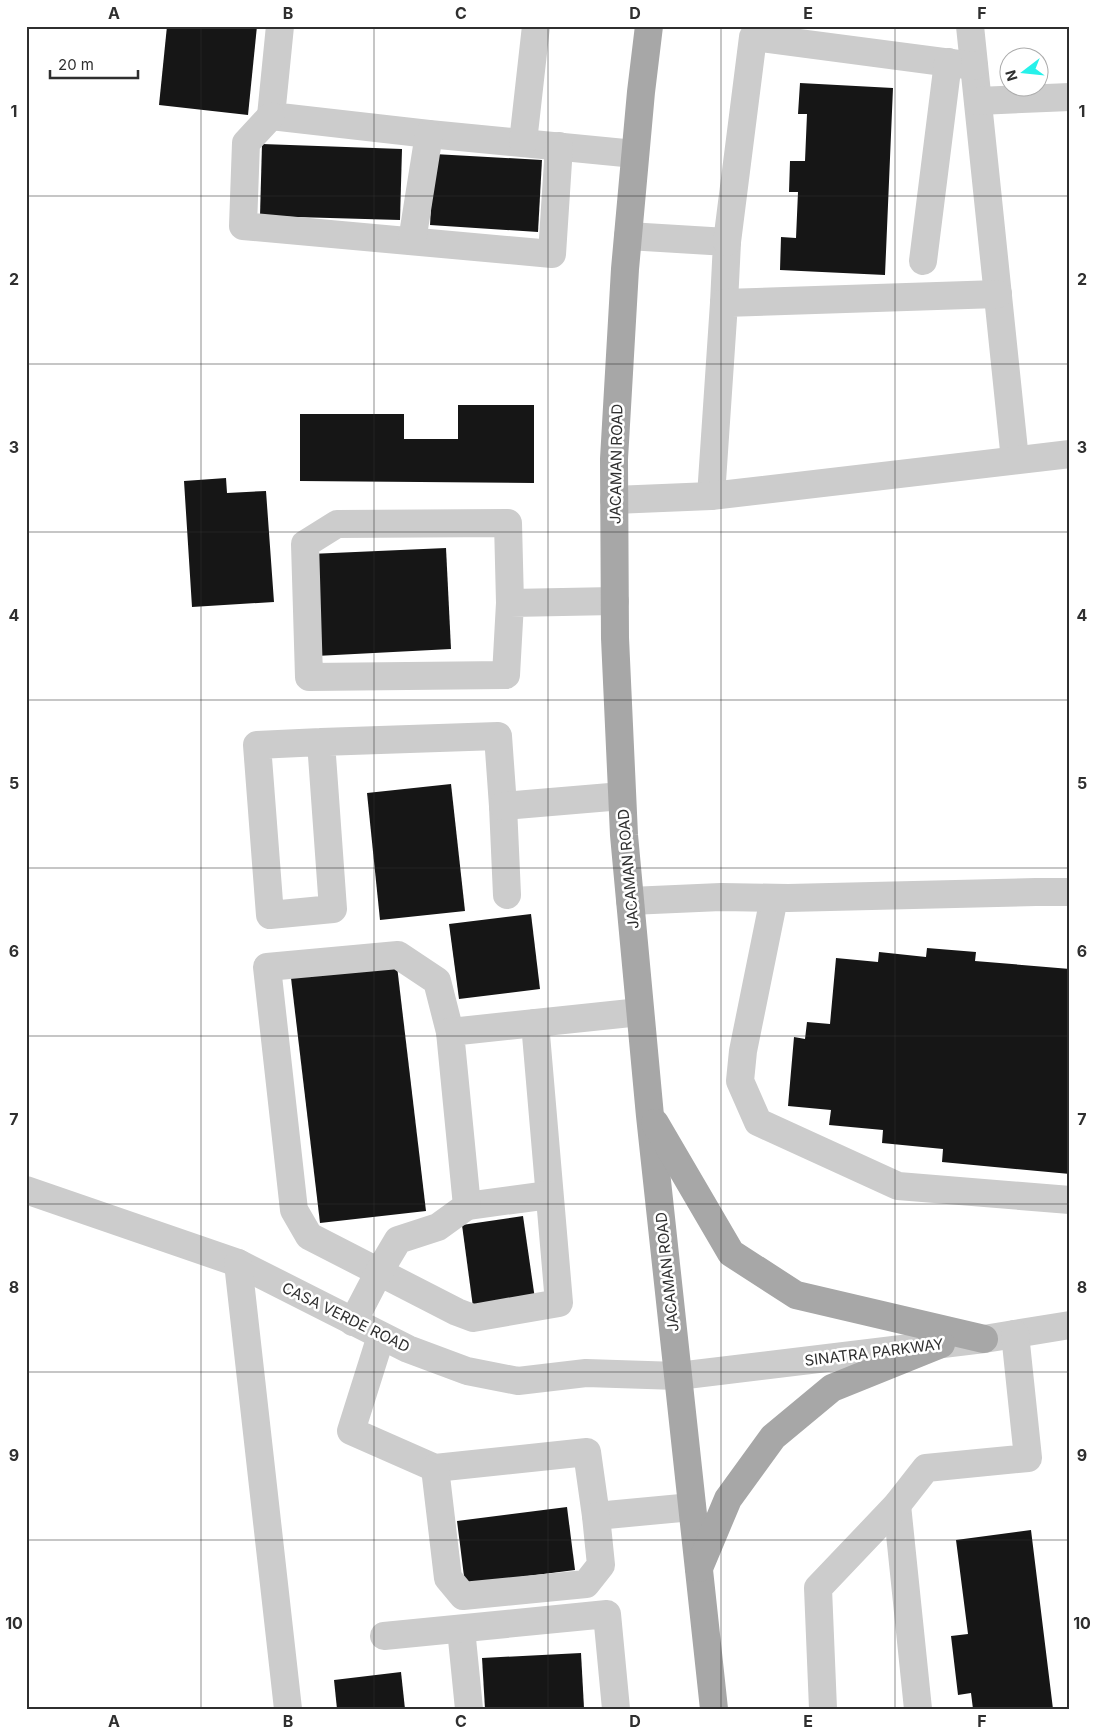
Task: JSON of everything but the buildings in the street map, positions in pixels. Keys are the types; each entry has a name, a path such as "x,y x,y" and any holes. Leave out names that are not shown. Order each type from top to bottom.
{"main road":[{"name":"JACAMAN ROAD","path":"649,26 628,236 614,449 615,638 622,796 640,1012 714,1709"},
{"path":"650,1116 731,1253 796,1295 984,1339"},
{"path":"698,1569 728,1499 773,1437 832,1388 941,1344"}],"street":[{"path":"280,26 271,116 246,143 243,226 552,254 559,146"},
{"path":"523,142 536,26"},
{"path":"970,26 1015,460"},
{"path":"711,496 727,242 753,37 974,66"},
{"path":"923,261 948,62"},
{"path":"978,101 1070,97"},
{"path":"271,116 635,154"},
{"path":"412,241 429,134"},
{"path":"628,236 727,242"},
{"path":"724,302 998,294"},
{"path":"614,500 711,496 1070,454"},
{"path":"508,523 510,603 506,675 309,677 304,544 337,524 508,523"},
{"path":"510,603 615,601"},
{"path":"320,742 333,909 270,915 256,745 320,742 498,736 507,895"},
{"path":"503,806 622,796"},
{"path":"630,900 1070,892"},
{"path":"774,898 743,1051 740,1081 758,1122 898,1186 1070,1200"},
{"path":"467,1206 450,1032 437,982 398,954 267,966 294,1210 309,1236 472,1318 559,1303 535,1023"},
{"path":"450,1032 640,1012"},
{"name":"CASA VERDE ROAD","path":"26,1190 238,1263 408,1349 467,1371 518,1380 586,1373 678,1376"},
{"path":"354,1322 379,1272 398,1240 438,1227 467,1206 550,1195"},
{"path":"238,1263 288,1709"},
{"name":"SINATRA PARKWAY","path":"678,1376 984,1339 1070,1325"},
{"path":"823,1709 818,1588 897,1505 926,1468 1028,1458 1015,1334"},
{"path":"381,1336 351,1431 435,1468 588,1452 601,1565 586,1584 463,1596 448,1578 435,1468"},
{"path":"897,1505 918,1709"},
{"path":"596,1516 692,1507"},
{"path":"384,1636 607,1614 616,1709"},
{"path":"462,1629 470,1709"}]}
